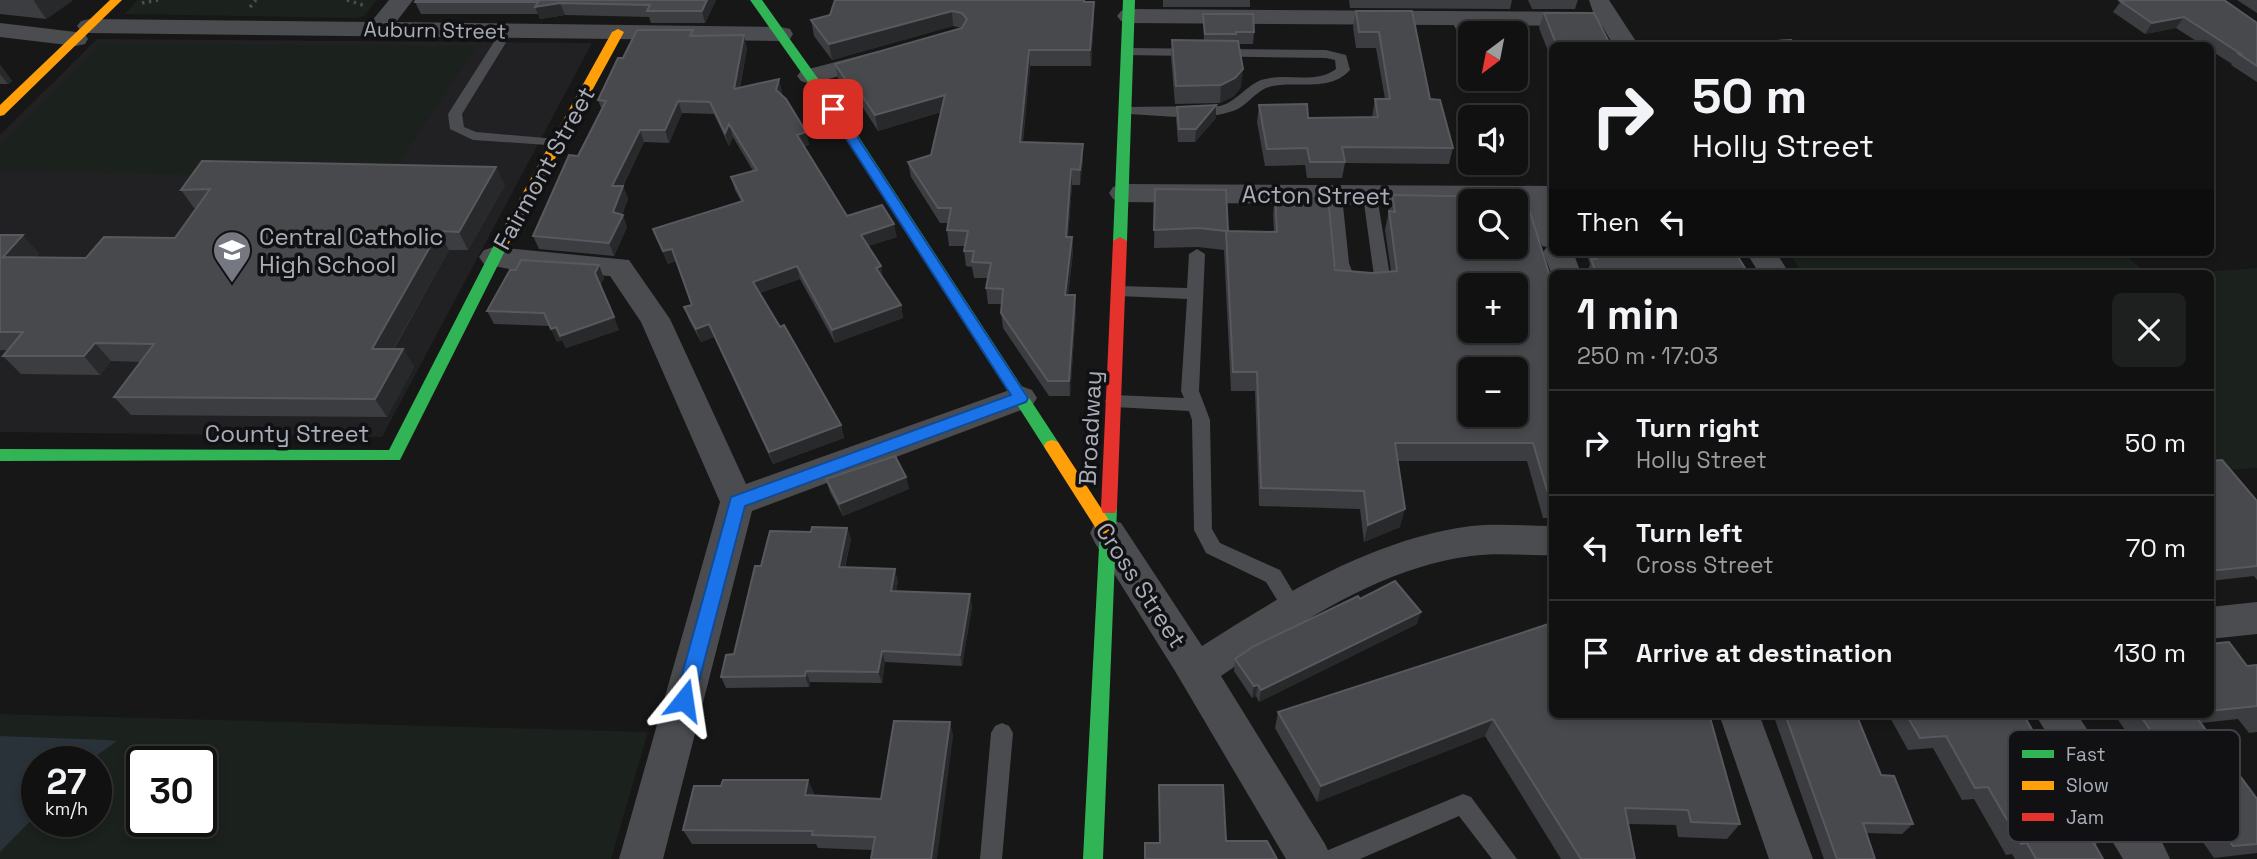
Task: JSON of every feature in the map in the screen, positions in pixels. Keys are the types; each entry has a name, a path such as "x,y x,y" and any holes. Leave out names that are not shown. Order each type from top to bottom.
{"street":[{"path":"0,112 116,0"},
{"path":"377,30 401,0"},
{"name":"Cross Street","path":"756,0 810,76 1108,533 1196,671 1310,859"},
{"path":"1129,8 1260,8 1456,18 1604,9 1625,42"},
{"name":"Broadway","path":"1093,859 1129,8"},
{"name":"Auburn Street","path":"0,30 82,33 377,30 781,34"},
{"name":"Fairmont Street","path":"618,32 494,257 533,263 578,262 619,267 655,319 737,502"},
{"path":"810,76 903,51"},
{"name":"Acton Street","path":"1123,192 1370,197 1543,195"},
{"path":"1543,195 1549,224"},
{"name":"County Street","path":"0,454 394,456 494,257"},
{"path":"641,859 737,502 1020,398"},
{"path":"1196,671 1269,623 1395,559 1471,541 1549,541"},
{"path":"2214,623 2257,618"},
{"path":"1740,718 1791,859"},
{"path":"2137,842 2148,859"}],"lane":[{"path":"1456,18 1458,22"},
{"path":"507,31 455,114 457,129 473,136 557,143"},
{"path":"1126,110 1230,108 1270,82 1318,80 1336,77 1343,70 1341,58 1326,54 1128,52"},
{"path":"1335,196 1341,263 1347,277 1369,285 1379,282 1382,276 1370,197"},
{"path":"1198,254 1190,391 1201,420 1203,530 1213,548 1273,576 1294,610"},
{"path":"1118,291 1195,294"},
{"path":"1114,401 1195,405"},
{"path":"991,859 1002,733"},
{"path":"1334,859 1463,804 1506,859"}],"shaded area":[{"path":"137,0 377,0 364,16 357,18 125,14"},
{"name":"Central Catholic High School","path":"97,39 592,43 382,437 0,432 0,135"},
{"path":"100,44 477,46 388,178 0,171 0,145"},
{"path":"1791,256 2126,256 2143,270 1800,270"},
{"path":"2257,268 2257,468 2214,471 2214,271"},
{"path":"0,714 648,732 611,859 0,859"},
{"path":"0,736 117,741 110,746 21,746 21,830 0,852"}],"building":[{"path":"707,0 702,11 647,11 650,5 560,3 535,7 538,2 415,2"},
{"path":"835,0 1094,2 1090,50 1029,50 1020,142 1083,144 1080,170 1071,169 1066,237 1072,237 1065,295 1075,295 1069,381 1048,381 1001,313 1003,289 986,288 991,263 972,262 974,251 964,251 968,231 947,230 951,208 938,208 908,162 931,155 945,95 875,115 857,88 852,89 835,64 962,28 967,19 962,13 952,11 829,44 811,20 830,15"},
{"path":"2224,0 2257,23 2257,66 2184,17 2152,23 2120,1"},
{"path":"1356,11 1412,11 1430,99 1440,100 1453,148 1342,147 1345,162 1310,162 1307,148 1267,149 1259,105 1307,104 1308,118 1378,117 1375,99 1390,99 1379,32 1359,32"},
{"path":"1544,13 1594,13 1609,42 1555,42"},
{"path":"1203,14 1253,14 1254,32 1205,34"},
{"path":"637,30 693,30 690,36 744,35 734,89 779,79 776,90 786,99 806,132 797,135 847,216 882,205 894,224 861,235 881,266 876,268 901,305 832,330 797,266 753,282 780,327 784,325 841,425 769,452 709,324 696,329 684,307 692,305 672,249 663,251 653,229 743,201 731,177 757,170 729,124 725,133 710,102 678,101 665,130 640,130 612,186 623,186 613,212 623,215 609,243 533,236 569,155 578,156 606,101 598,100 618,58 623,58"},
{"path":"1172,40 1238,41 1243,69 1235,78 1221,85 1176,86"},
{"path":"1791,40 1793,42 1760,42"},
{"path":"1216,105 1196,129 1179,129 1177,107"},
{"name":"Central Catholic High School","path":"202,161 496,167 459,232 439,231 372,349 403,349 375,399 114,397 154,344 95,343 84,356 3,356 23,332 0,332 0,235 23,235 3,257 86,258 104,237 175,238 210,189 181,190"},
{"path":"1155,189 1226,190 1228,231 1277,232 1275,195 1328,197 1335,270 1372,273 1397,271 1389,211 1395,212 1392,195 1458,196 1458,259 1528,259 1530,212 1549,273 1549,497 1533,443 1395,443 1405,509 1368,525 1364,491 1261,488 1257,372 1233,372 1226,231 1199,228 1154,230"},
{"path":"1596,256 1737,256 1746,270 1595,270 1591,259 1597,259"},
{"path":"521,260 599,265 595,273 614,317 560,336 556,327 551,329 544,313 487,311 510,270 516,270"},
{"path":"895,456 906,477 839,504 826,479"},
{"path":"2222,460 2257,501 2257,566 2214,571 2214,461"},
{"path":"812,527 847,528 839,567 895,569 891,591 970,594 960,655 882,651 878,672 806,671 805,676 721,677 726,655 734,654 755,566 761,566 770,531 811,532"},
{"path":"1395,581 1421,612 1261,690 1258,685 1254,686 1235,659 1254,646"},
{"path":"1549,624 1549,718 1710,718 1740,824 1691,822 1688,810 1625,808 1635,859 1581,859 1493,719 1321,786 1278,712"},
{"path":"2229,642 2247,666 2257,665 2257,706 2214,711 2214,644"},
{"path":"1786,718 1858,718 1881,775 1894,776 1913,824 1863,823 1875,859 1837,859"},
{"path":"1908,718 2025,718 2032,730 2008,730 2008,822 1988,787 1975,788 1946,736 1920,738"},
{"path":"2142,718 2197,718 2206,730 2150,730"},
{"path":"894,721 950,722 931,859 871,859 875,837 812,835 813,831 683,830 694,786 721,786 723,780 808,780 805,795 881,799"},
{"path":"2240,776 2257,799 2257,844 2233,846 2230,842 2240,842"},
{"path":"1159,785 1223,785 1226,841 1267,841 1277,859 1145,859 1145,843 1160,843"},
{"path":"2020,842 2093,842 2103,859 2036,859 2027,843"}],"traffic: fast":[{"path":"756,0 845,125 1052,446"},
{"path":"1120,241 1129,0"},
{"path":"0,455 394,456 501,245"},
{"path":"1093,859 1109,508"}],"traffic: slow":[{"path":"0,112 116,0"},
{"path":"501,245 618,32"},
{"path":"1052,446 1108,533"}],"traffic: jam":[{"path":"1109,508 1120,241"}],"place":[{"name":"Central Catholic High School","path":"232,284"}],"route":[{"path":"684,700 737,502 1020,398 833,109"}]}
